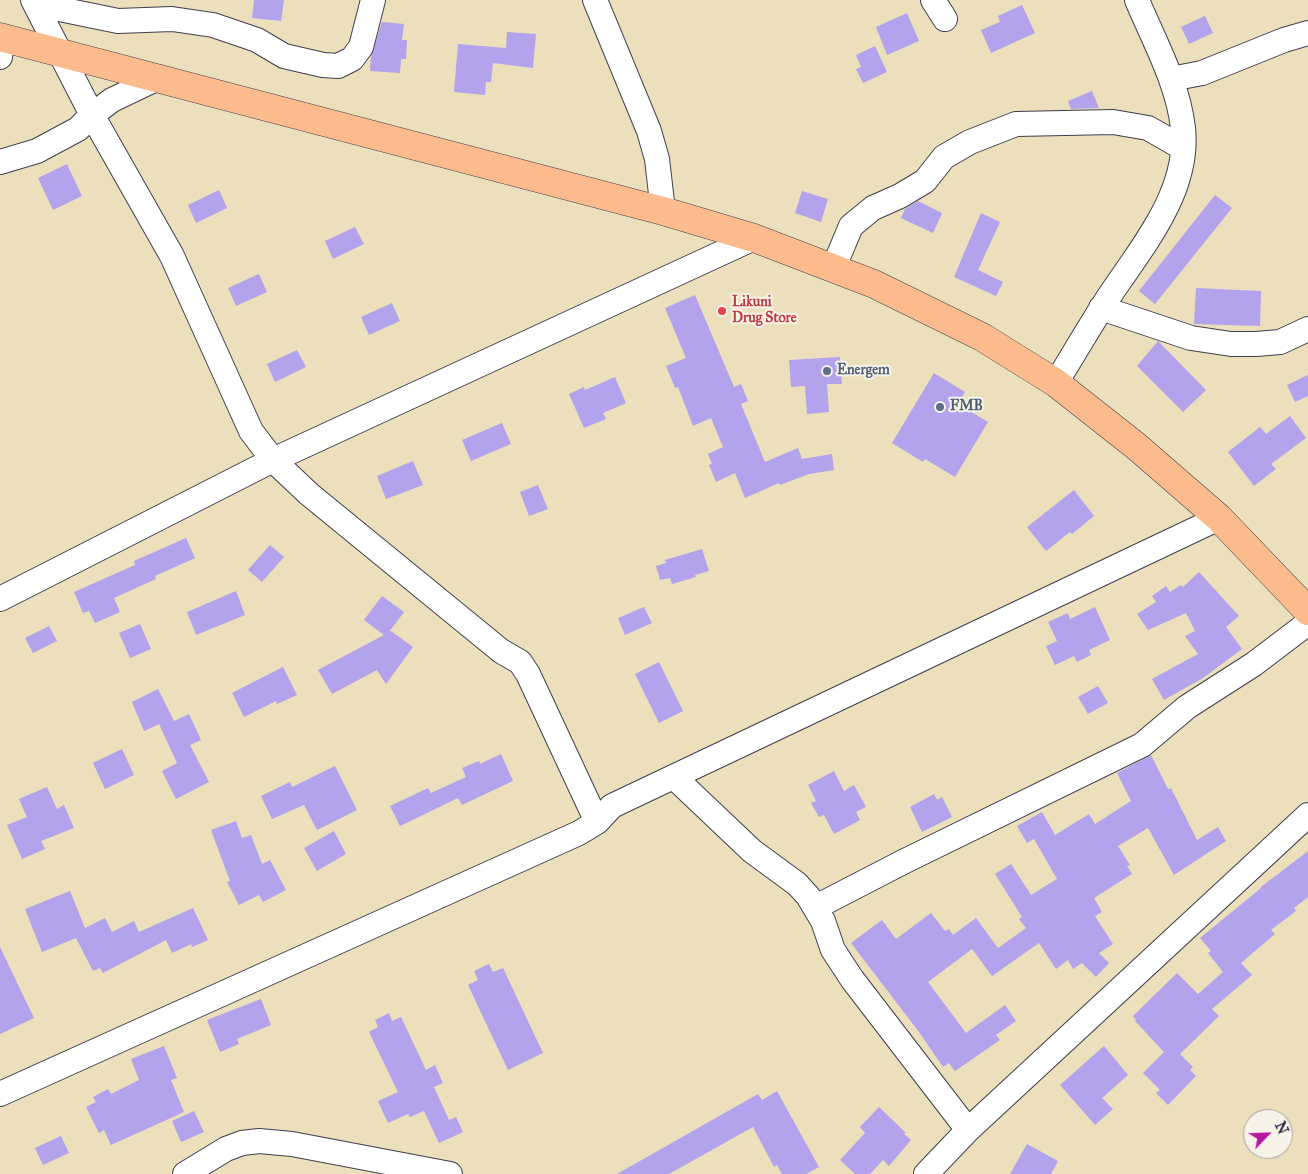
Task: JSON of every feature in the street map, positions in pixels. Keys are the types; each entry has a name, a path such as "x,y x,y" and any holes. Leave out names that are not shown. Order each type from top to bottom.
{"main road":[{"path":"1,44 61,52 663,211 754,238 874,284 982,337 1056,383 1136,446 1219,518 1308,611"}],"street":[{"path":"35,1 118,21 172,20 214,25 257,40 284,56 322,66 338,66 352,59 361,47 374,0"},
{"path":"595,0 650,131 657,159 663,211"},
{"path":"1056,383 1101,308 1166,210 1176,187 1183,159 1183,130 1179,104 1171,79 1137,0"},
{"path":"35,1 92,114 172,256 251,431 274,460 309,494 500,651 520,662 597,822"},
{"path":"1171,79 1202,73 1284,40 1308,33"},
{"path":"0,162 13,159 45,146 78,129 92,114 112,100 158,78"},
{"path":"833,269 851,226 873,208 900,196 925,181 944,158 970,142 1016,124 1113,122 1148,128 1183,148"},
{"path":"0,599 274,460 754,238"},
{"path":"1101,308 1191,338 1231,344 1280,342 1308,329"},
{"path":"0,1094 580,833 597,822 612,806 1219,518"},
{"path":"816,908 905,861 1142,745 1187,708 1254,664 1308,623"},
{"path":"674,777 752,851 797,884 808,896 816,908 833,950 852,979 968,1130"},
{"path":"926,1174 968,1130 1308,815"},
{"path":"185,1174 226,1149 242,1143 259,1141 292,1144 450,1174"}],"building":[{"path":"254,0 284,0 281,21 252,18"},
{"path":"1022,5 1035,33 991,53 981,30 1000,22 998,16"},
{"path":"907,13 919,41 887,55 876,27"},
{"path":"1205,16 1213,33 1189,44 1181,27"},
{"path":"382,22 404,24 402,40 407,40 406,59 401,59 400,73 370,71 371,56"},
{"path":"507,32 536,34 533,68 493,63 491,82 486,82 485,95 454,92 458,44 506,48"},
{"path":"875,46 887,72 863,83 856,69 861,67 856,55"},
{"path":"1092,91 1099,108 1071,109 1068,101"},
{"path":"67,164 82,196 53,210 38,178"},
{"path":"219,190 227,208 196,223 188,205"},
{"path":"802,191 828,199 821,222 795,213"},
{"path":"1215,195 1232,208 1155,304 1139,291"},
{"path":"918,201 942,213 933,233 901,218 905,209"},
{"path":"981,213 1000,222 978,270 1003,282 996,296 954,277"},
{"path":"355,227 364,244 333,259 325,241"},
{"path":"259,274 267,292 236,306 228,288"},
{"path":"1196,288 1261,291 1260,326 1194,324"},
{"path":"695,295 734,387 741,384 748,401 741,404 765,462 798,448 802,459 832,454 834,470 809,474 780,485 779,483 745,498 735,473 716,482 709,465 712,464 708,454 723,447 711,418 693,426 678,387 675,388 666,366 686,358 665,308"},
{"path":"392,303 400,321 369,335 361,317"},
{"path":"1158,341 1206,390 1183,412 1137,366"},
{"path":"297,350 306,367 275,382 267,364"},
{"path":"840,357 842,384 827,384 829,412 807,414 805,386 791,387 789,360"},
{"path":"934,373 965,392 958,404 988,422 955,477 925,459 923,462 892,443"},
{"path":"1308,375 1308,396 1295,402 1287,385"},
{"path":"615,377 626,403 603,413 606,419 584,428 569,394 584,387 585,390"},
{"path":"1290,416 1306,438 1271,464 1276,469 1254,486 1228,452 1260,427 1266,434"},
{"path":"502,423 511,444 471,461 462,440"},
{"path":"413,461 423,485 386,499 377,476"},
{"path":"538,485 548,509 529,516 520,492"},
{"path":"1074,490 1094,516 1072,534 1070,532 1046,551 1027,527"},
{"path":"186,538 195,558 155,576 156,579 114,598 120,612 95,623 89,611 83,613 74,592 135,565 134,561"},
{"path":"270,545 284,557 262,582 248,570"},
{"path":"702,549 709,571 672,584 670,578 660,580 656,566 666,563 665,560"},
{"path":"1199,572 1239,616 1226,627 1242,649 1203,678 1164,700 1152,679 1198,654 1185,636 1195,631 1186,613 1148,630 1137,614 1156,602 1152,596 1166,586 1170,592 1181,585 1183,587"},
{"path":"236,591 245,615 196,635 187,612"},
{"path":"382,596 404,612 389,632 391,631 413,647 386,684 377,670 332,694 318,670 384,635 364,620"},
{"path":"644,607 652,623 625,635 618,618"},
{"path":"1095,607 1110,640 1089,650 1091,655 1077,662 1074,656 1055,665 1046,646 1057,641 1048,622 1068,613 1070,619"},
{"path":"140,624 151,649 130,658 119,633"},
{"path":"49,626 57,641 33,653 25,638"},
{"path":"659,662 683,711 659,723 635,674"},
{"path":"283,667 297,695 277,704 276,701 244,717 232,693"},
{"path":"1098,686 1108,703 1088,714 1078,697"},
{"path":"158,689 174,721 189,714 201,740 190,745 209,782 176,799 162,771 177,763 159,724 144,731 132,702"},
{"path":"122,749 134,775 105,789 93,763"},
{"path":"501,754 513,781 462,805 458,798 400,826 390,806 428,788 431,793 466,777 462,768 479,761 480,764"},
{"path":"1151,755 1168,789 1171,788 1197,840 1218,827 1226,841 1174,875 1148,828 1118,846 1130,865 1127,866 1132,874 1094,898 1102,912 1095,916 1113,944 1099,953 1109,963 1096,977 1082,963 1073,969 1068,960 1056,969 1039,943 992,976 972,949 928,982 966,1033 1005,1005 1016,1021 996,1035 1000,1040 955,1071 949,1063 943,1067 919,1032 851,943 882,920 896,939 931,913 945,931 949,929 953,935 976,918 998,948 1026,928 1019,919 1022,917 995,874 1011,864 1031,895 1057,879 1034,839 1027,843 1017,826 1042,812 1055,835 1089,814 1095,824 1131,801 1117,773"},
{"path":"335,766 357,810 317,830 304,805 272,819 261,796 290,782 292,787"},
{"path":"834,771 844,791 854,785 866,807 856,812 860,820 834,834 824,815 819,817 811,803 816,801 808,785"},
{"path":"47,787 57,809 64,805 74,828 41,841 45,849 22,859 7,825 27,817 19,799"},
{"path":"934,794 937,800 942,797 952,817 922,832 910,807"},
{"path":"236,821 242,838 251,835 262,864 270,860 286,890 263,902 259,895 239,905 227,882 230,881 211,830"},
{"path":"334,831 346,854 317,871 304,848"},
{"path":"1308,851 1308,897 1294,908 1296,911 1271,930 1275,934 1241,963 1252,975 1212,1009 1219,1016 1180,1054 1193,1067 1190,1070 1196,1076 1168,1105 1156,1093 1160,1090 1143,1073 1164,1052 1135,1021 1133,1016 1177,973 1198,994 1223,972 1208,953 1211,951 1200,938"},
{"path":"70,891 85,928 105,918 112,932 134,921 139,932 193,908 208,940 192,947 191,944 172,953 166,940 103,973 100,968 93,971 76,938 42,952 25,909"},
{"path":"0,947 34,1018 0,1034"},
{"path":"489,964 493,972 503,968 543,1053 508,1070 468,985 478,980 474,971"},
{"path":"261,999 271,1025 237,1039 239,1044 220,1052 207,1020"},
{"path":"389,1013 392,1021 401,1017 426,1070 435,1065 443,1083 434,1087 449,1120 456,1117 463,1132 439,1143 424,1111 410,1117 408,1114 388,1123 378,1101 398,1092 369,1032 378,1027 375,1020"},
{"path":"164,1046 177,1078 171,1080 184,1112 111,1145 104,1130 99,1133 86,1107 96,1102 93,1097 108,1089 111,1094 139,1080 131,1059"},
{"path":"1104,1046 1128,1075 1102,1098 1113,1109 1095,1125 1060,1085"},
{"path":"777,1091 819,1167 806,1174 782,1174 777,1165 774,1167 753,1127 669,1174 617,1174 758,1094 762,1100"},
{"path":"879,1107 911,1140 889,1166 883,1160 870,1174 855,1174 840,1160 865,1133 860,1127"},
{"path":"194,1111 204,1132 181,1142 172,1121"},
{"path":"61,1136 69,1153 43,1165 35,1148"},
{"path":"1027,1144 1058,1161 1051,1174 1010,1174"}],"place":[{"name":"Likuni Drug Store","path":"722,311"},
{"name":"Energem","path":"827,371"},
{"name":"FMB","path":"940,407"}]}
